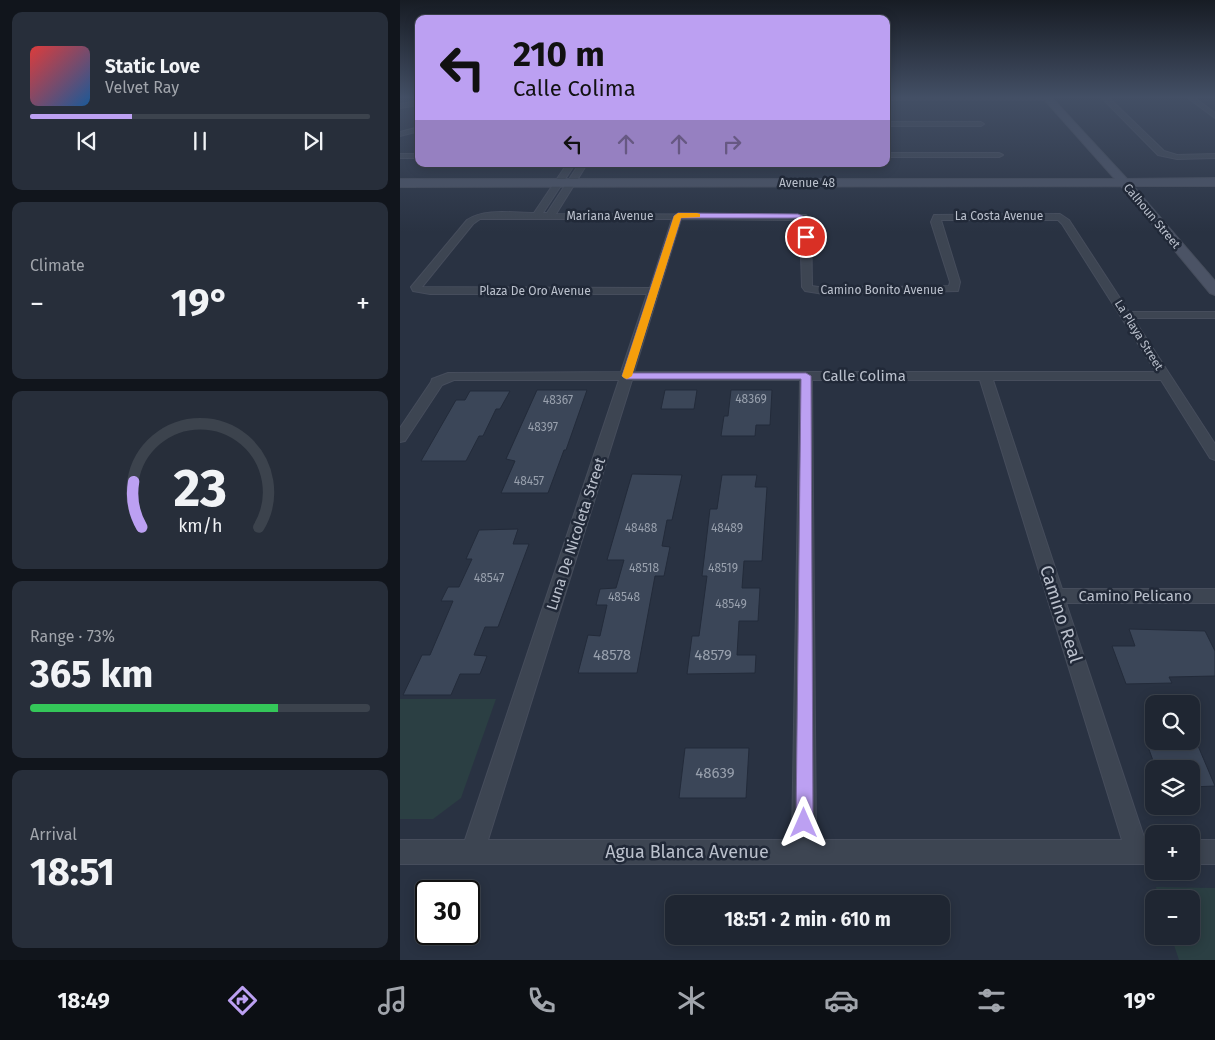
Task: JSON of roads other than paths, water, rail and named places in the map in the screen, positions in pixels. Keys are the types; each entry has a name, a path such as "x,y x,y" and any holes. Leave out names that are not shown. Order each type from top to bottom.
{"main road":[{"name":"Calhoun Street","path":"1088,143 1124,182 1215,290"},
{"name":"Avenue 48","path":"400,183 1215,182"}],"street":[{"path":"1151,143 1164,155 1177,157 1215,156"},
{"path":"890,156 999,155"},
{"path":"400,156 415,156"},
{"path":"537,216 569,167"},
{"path":"550,216 581,167"},
{"name":"Mariana Avenue","path":"417,289 419,283 470,222 477,217 537,216 804,217 806,222 806,282 809,289"},
{"name":"Luna De Nicoleta Street","path":"473,852 678,216"},
{"name":"La Costa Avenue","path":"954,289 955,282 936,222 937,217 1060,217"},
{"name":"La Playa Street","path":"1060,217 1066,222 1215,455"},
{"name":"Plaza De Oro Avenue","path":"417,289 430,291 654,291"},
{"name":"Camino Bonito Avenue","path":"809,289 824,291 954,289"},
{"path":"1128,319 1215,315"},
{"path":"1128,319 1215,323"},
{"name":"Calle Colima","path":"400,438 433,388 443,378 462,376 1164,376"},
{"path":"804,852 806,376"},
{"name":"Camino Real","path":"985,376 1055,596 1145,852"},
{"name":"Camino Pelicano","path":"1055,596 1215,596"},
{"name":"Agua Blanca Avenue","path":"400,852 1145,852"},
{"path":"1200,852 1215,852"}]}
